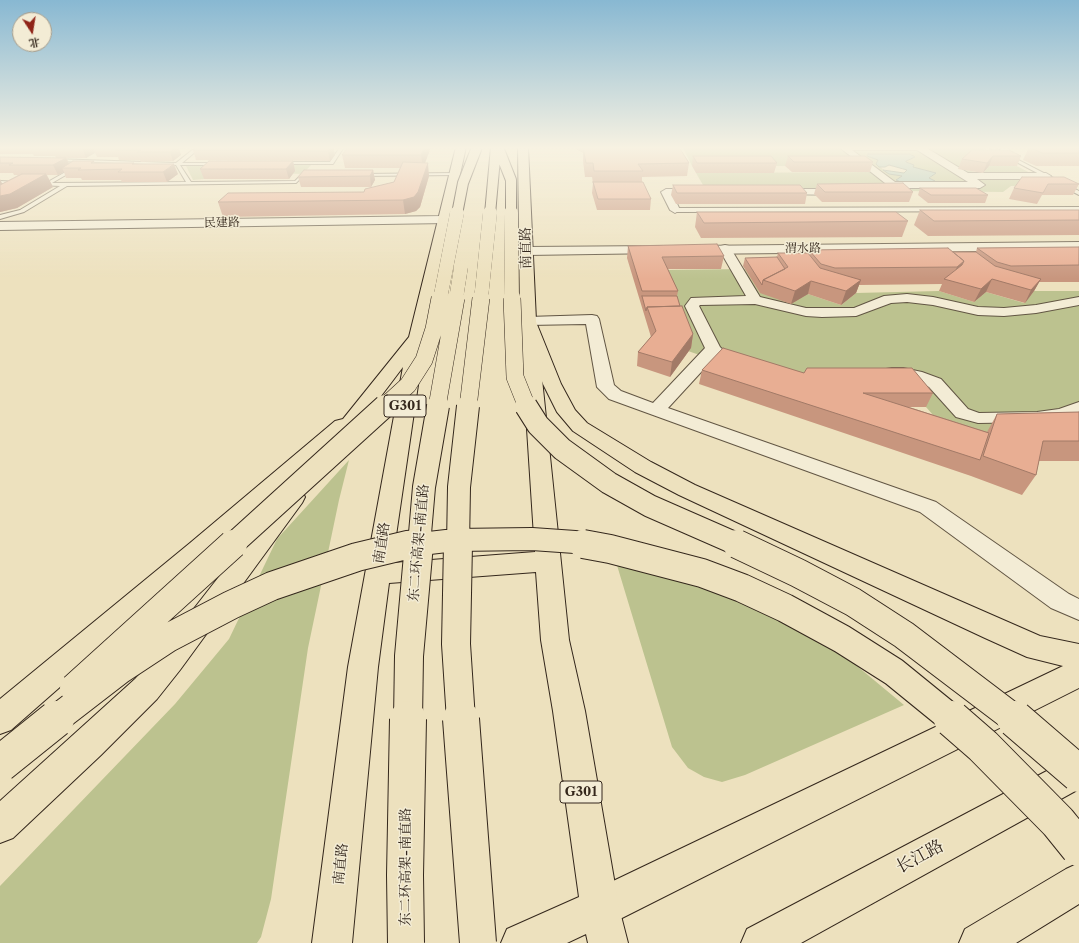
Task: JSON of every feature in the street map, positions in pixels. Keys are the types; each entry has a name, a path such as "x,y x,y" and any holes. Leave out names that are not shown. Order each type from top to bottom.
{"main road":[{"name":"南直路","path":"332,943 363,667 377,574 417,337 450,191"},
{"path":"0,756 408,385 424,360 434,329 461,191"},
{"name":"东二环高架-南直路","path":"406,943 405,875 409,656 422,502 466,237 472,191"},
{"path":"478,943 456,644 459,487 493,191"},
{"path":"511,191 512,331 515,377 528,410 538,425 562,449 584,466 616,487 650,506 747,548 853,602 904,635 956,673 1030,731 1079,774"},
{"name":"南直路","path":"525,191 528,321 555,640 604,925"},
{"path":"528,321 552,384 567,412 580,427 643,467 687,490 994,630 1037,648 1079,657"},
{"path":"0,825 89,744 170,661 236,571 417,337"},
{"path":"0,719 193,555 364,406"},
{"path":"0,764 77,702 121,669 168,638 231,605 272,586 357,557 407,546 455,540 532,539 575,542 624,552 702,573 742,588 785,608 842,638 894,672 932,702 983,746 1058,822 1079,848"},
{"path":"377,574 549,561"},
{"path":"521,943 604,925 1079,673"},
{"name":"长江路","path":"761,943 1079,771"},
{"path":"979,943 1079,882"}],"street":[{"path":"675,210 666,192 706,192"},
{"path":"770,192 857,192"},
{"name":"民建路","path":"0,226 442,225"},
{"name":"民建路","path":"0,234 442,225"},
{"name":"渭水路","path":"527,251 1079,246"},
{"path":"725,249 755,300"},
{"path":"756,367 718,354 712,349 692,306 696,301 755,300 806,312 822,313 856,312 889,299 907,298 933,301 978,311 1004,312 1036,309 1079,301"},
{"path":"528,321 592,319 606,387 615,395 928,507 1060,601 1079,610"},
{"path":"656,410 712,349"},
{"path":"880,374 903,373 922,377 934,383 962,413 978,418 1037,417 1063,414 1079,406"}],"lane":[{"path":"0,217 22,211 56,191"},
{"path":"675,210 1079,208"}],"green space":[{"path":"706,191 896,191 707,192"},
{"path":"902,191 1004,191 1003,192"},
{"path":"745,269 760,293 808,294 841,305 856,293 939,291 974,302 986,292 1024,303 1034,291 1079,291 1079,431 986,433 933,415 926,407 803,382 720,362 688,351 691,348 660,270"},
{"path":"349,460 339,500 308,648 271,899 261,937 257,943 0,943 0,886 175,704 229,639 277,539"},
{"path":"616,562 680,578 732,597 787,622 851,661 904,705 745,775 722,782 704,777 688,768 672,747"}],"building":[{"path":"0,191 15,191 10,194 0,196"},
{"path":"418,191 414,197 403,200 218,202 228,193"},
{"path":"596,191 647,191 651,199 598,199"},
{"path":"676,191 805,191 807,193 677,193"},
{"path":"824,191 913,192 825,192"},
{"path":"925,191 981,191 988,195 931,195"},
{"path":"1031,191 1044,191 1043,193"},
{"path":"920,210 1079,210 1079,220 934,221"},
{"path":"697,212 896,212 908,221 704,223"},
{"path":"717,244 724,256 662,257 678,291 642,291 628,246"},
{"path":"1079,247 1079,265 1011,266 997,262 977,248"},
{"path":"948,248 964,261 957,267 835,268 821,264 809,250"},
{"path":"953,252 976,252 995,266 1041,279 1031,290 992,279 981,289 944,279 962,265 964,261"},
{"path":"778,253 808,253 820,268 861,280 846,291 811,281 795,291 763,280 788,267"},
{"path":"777,257 785,269 763,280 762,285 745,258"},
{"path":"642,296 677,296 680,306 647,307 646,311"},
{"path":"682,306 693,334 672,362 638,352 656,331 647,307"},
{"path":"723,348 804,373 807,368 912,368 933,393 863,393 989,433 980,460 702,370"},
{"path":"1079,412 1079,441 1043,441 1036,475 983,456 997,414"}]}
